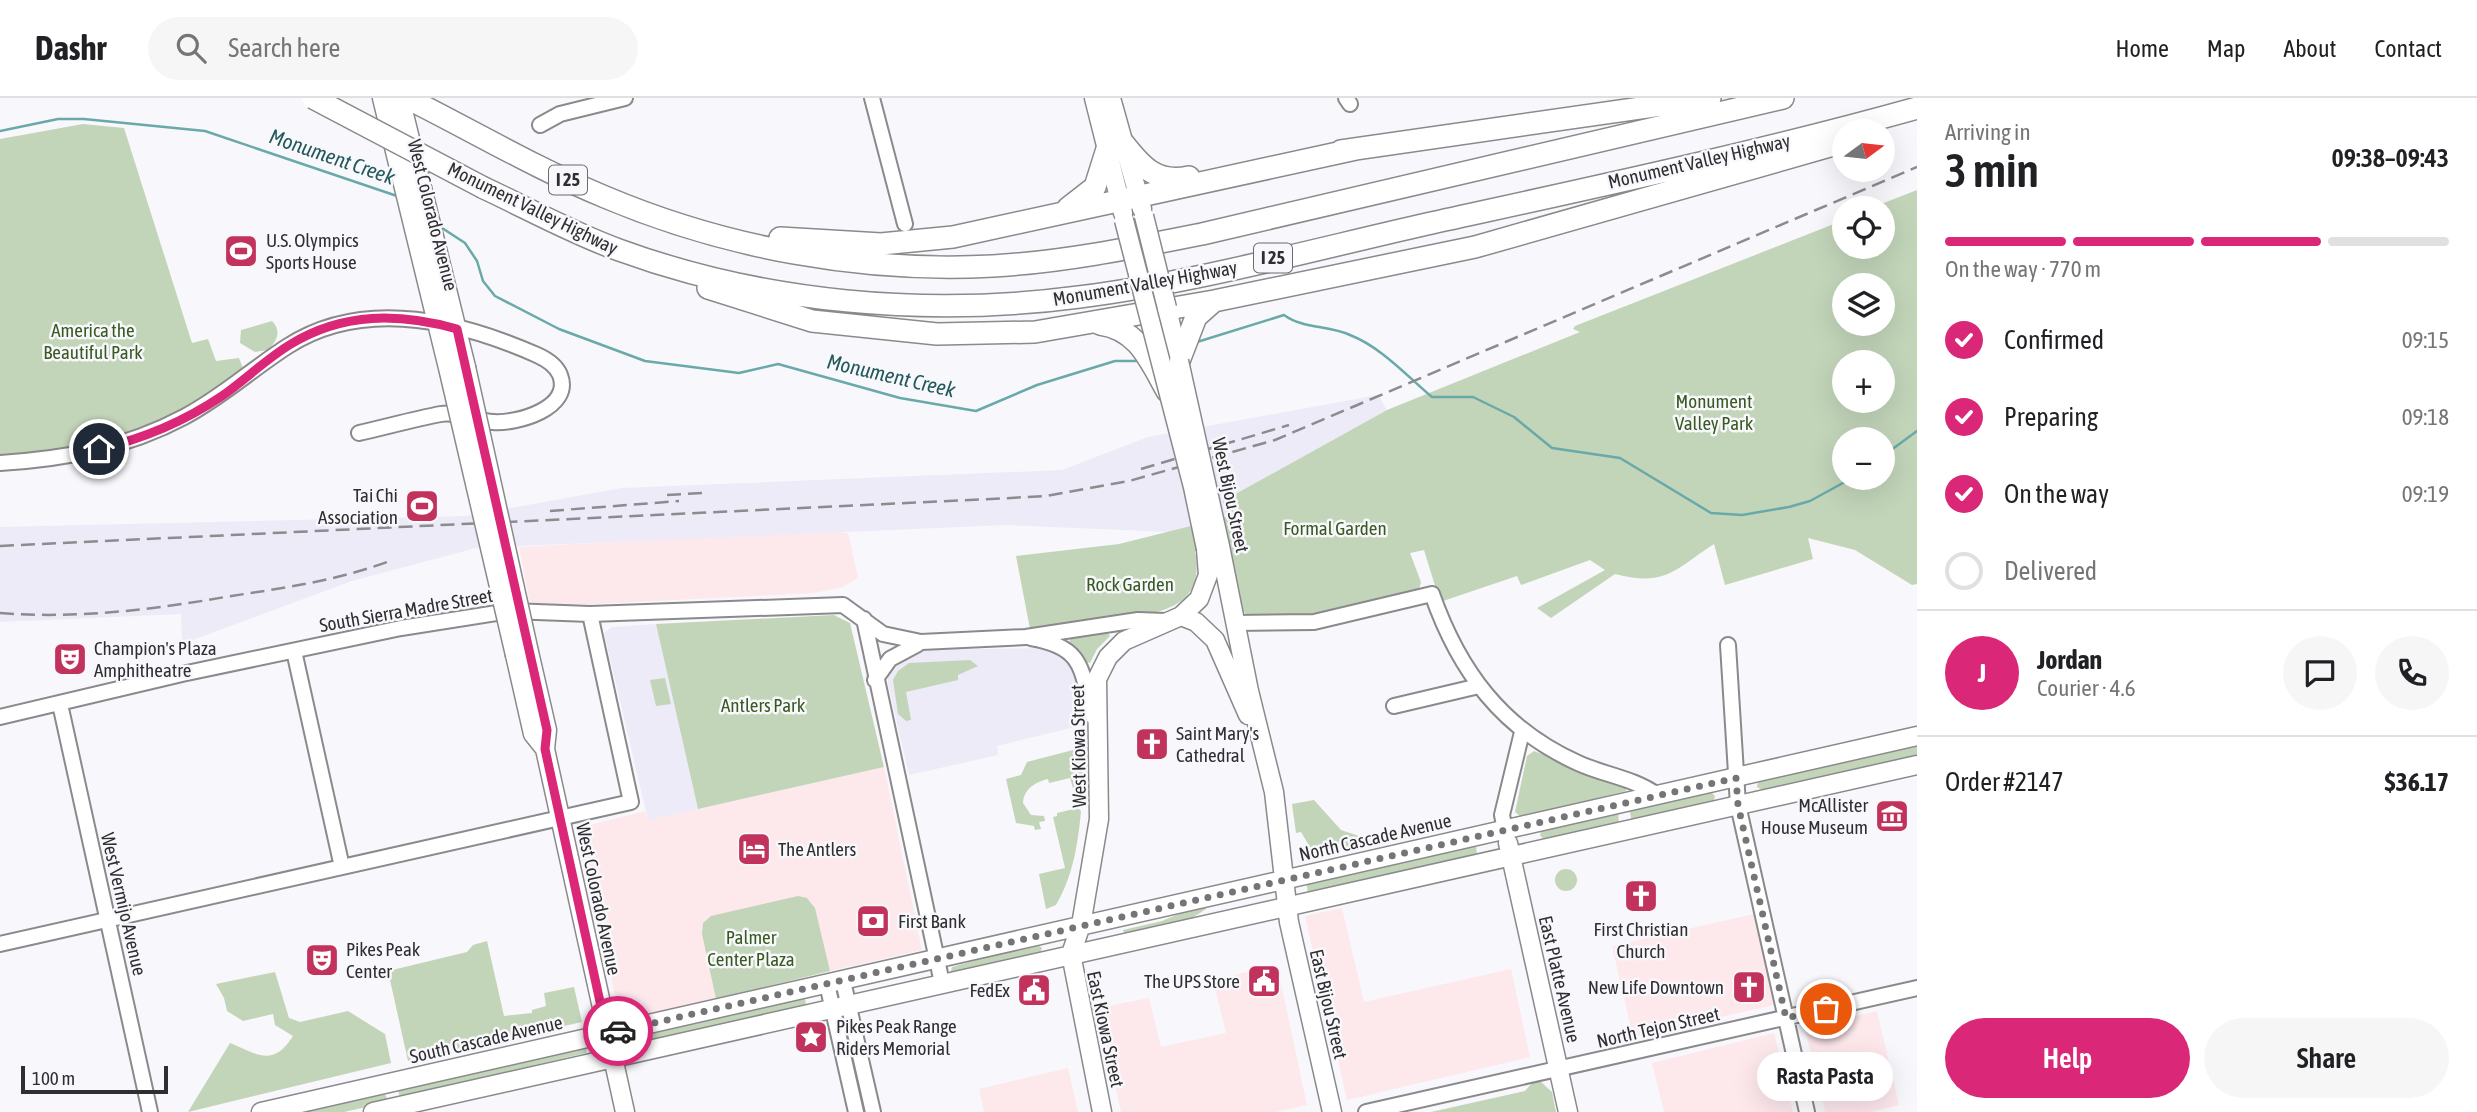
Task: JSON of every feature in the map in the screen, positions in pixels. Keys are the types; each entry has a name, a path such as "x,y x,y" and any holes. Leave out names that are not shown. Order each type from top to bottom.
{"highway":[{"name":"Monument Valley Highway","path":"313,98 484,188 622,251 734,281 846,300 923,306 1062,299 1178,279 1528,202 1917,108"},
{"name":"Monument Valley Highway","path":"407,98 572,183 643,212 744,243 832,258 929,266 1032,262 1111,252 1202,234 1783,98"},
{"path":"1050,215 1070,207 1090,193 1115,146 1153,174 1176,180 1300,155 1710,98"},
{"path":"1895,125 1917,117"},
{"path":"622,251 704,286 812,321 937,334 1035,332 1214,301 1475,247 1832,145"},
{"path":"643,212 767,236 881,244 953,237 1050,215 1132,209 1356,149"},
{"path":"1179,361 1196,317 1214,301"},
{"path":"1094,323 1119,328 1136,339 1167,391"}],"main road":[{"name":"West Colorado Avenue","path":"382,98 522,653 547,730 545,749 625,1112"},
{"name":"West Colorado Avenue","path":"400,98 457,329 522,653"},
{"name":"West Bijou Street","path":"1094,98 1115,146 1132,209 1167,308 1213,548"},
{"name":"West Bijou Street","path":"1111,98 1115,146"},
{"name":"West Bijou Street","path":"1132,209 1146,312 1235,623 1275,801 1286,905"},
{"name":"West Kiowa Street","path":"1071,954 1081,925 1100,819 1097,679 1108,657 1124,641 1174,618 1199,599 1205,588 1213,548"},
{"path":"1174,618 1196,622 1215,640 1243,710 1258,725"},
{"name":"North Cascade Avenue","path":"835,983 1917,736"},
{"path":"373,1112 1917,765"},
{"name":"East Platte Avenue","path":"1505,830 1568,1112"},
{"name":"East Bijou Street","path":"1286,905 1332,1112"},
{"name":"East Kiowa Street","path":"1071,954 1102,1112"},
{"name":"South Cascade Avenue","path":"261,1112 835,983"}],"street":[{"path":"540,125 560,114 625,98"},
{"path":"872,98 905,224"},
{"path":"0,463 71,455 139,437 220,397 290,345 331,328 385,316 438,324 502,341 541,357 556,368 561,378 562,389 556,401 541,412 496,423 445,413 359,433"},
{"path":"1235,623 1314,622 1432,594 1455,650 1479,686 1522,732 1577,763 1645,786 1657,795"},
{"name":"South Sierra Madre Street","path":"0,717 294,651 510,611 590,614 834,604 848,607 883,634 921,642"},
{"path":"0,944 631,802 590,614"},
{"path":"875,680 890,659 921,642 1026,637 1138,620 1174,618"},
{"path":"864,619 942,983"},
{"path":"1026,637 1065,647 1077,661 1096,729"},
{"path":"1728,645 1738,805 1807,1112"},
{"path":"294,651 342,867"},
{"path":"1394,706 1479,686"},
{"name":"West Vermijo Avenue","path":"60,704 150,1112"},
{"path":"1505,830 1502,815 1522,732"},
{"path":"835,983 863,1068 873,1112"},
{"name":"North Tejon Street","path":"1366,1112 1917,988"},
{"path":"841,1006 847,1072 856,1112"},
{"path":"847,1072 863,1068"},
{"path":"390,1083 395,1107"}],"shaded area":[{"path":"1378,395 1387,410 1224,501 1228,517 1171,532 1007,525 476,548 352,581 182,644 181,614 0,622 0,527 467,516 622,488 1062,470 1148,437"},
{"path":"827,531 848,533 858,578 843,587 813,593 553,606 530,603 519,547"},
{"path":"656,624 698,809 648,820 604,633 612,627"},
{"path":"922,650 1054,650 1071,663 1077,676 1083,725 997,746 998,755 909,775 888,684 888,668"},
{"path":"884,767 922,950 830,971 811,901 702,928 716,999 629,1018 620,1016 586,871 582,827 645,811 648,820"},
{"path":"1342,908 1364,1002 1511,969 1530,1057 1347,1100 1305,916"},
{"path":"1754,914 1774,1005 1633,1037 1612,946"},
{"path":"1277,965 1307,1105 1275,1112 1121,1112 1099,1008 1149,998 1161,1047 1226,1033 1213,980"},
{"path":"1877,1011 1899,1105 1871,1112 1825,1112 1805,1028"},
{"path":"1774,1033 1793,1112 1664,1112 1652,1063"},
{"path":"1068,1068 1078,1112 984,1112 979,1089"}],"green space":[{"name":"America the Beautiful Park","path":"83,124 124,128 192,343 208,339 216,361 239,358 244,371 236,379 226,381 176,413 142,427 75,447 35,452 31,457 0,459 0,139"},
{"name":"Monument Valley Park","path":"1917,190 1917,584 1912,585 1855,550 1808,538 1813,559 1725,585 1714,544 1669,574 1632,578 1615,574 1551,618 1537,608 1605,570 1590,560 1521,585 1517,576 1440,602 1424,550 1410,553 1421,582 1419,590 1315,614 1247,615 1240,608 1229,545 1195,551 1196,572 1192,587 1184,598 1172,606 1141,615 1030,629 1016,556 1119,544 1227,517 1223,501 1387,410 1580,332 1573,329 1832,225 1832,259 1895,259 1895,199"},
{"path":"272,321 277,328 277,336 268,350 255,352 240,343 241,330"},
{"name":"Antlers Park","path":"834,615 850,623 884,767 698,809 656,624"},
{"path":"1106,631 1110,636 1097,649 1090,663 1085,662 1069,643 1071,636"},
{"path":"970,660 978,666 958,675 958,680 906,692 911,720 906,721 898,714 893,680 898,671 909,663"},
{"path":"665,678 671,704 656,706 650,680"},
{"path":"1917,742 1917,757 1766,792 1757,787 1758,781"},
{"path":"1073,750 1083,755 1082,786 1073,788 1070,778 1049,783 1048,779 1035,784 1026,793 1023,803 1031,815 1044,816 1045,821 1039,822 1041,829 1035,830 1034,826 1016,823 1006,779 1021,775 1027,762"},
{"path":"1534,751 1626,787 1626,791 1521,817 1515,812 1527,756"},
{"path":"1710,791 1715,796 1713,803 1632,822 1629,808"},
{"path":"1314,800 1341,830 1374,841 1325,853 1324,847 1310,847 1301,832 1296,833 1292,804"},
{"path":"1078,808 1081,811 1080,823 1071,871 1056,905 1046,909 1039,874 1065,868 1053,817 1057,816 1057,813"},
{"path":"1618,810 1619,825 1544,840 1540,835 1542,828"},
{"path":"1476,845 1477,855 1308,894 1306,880"},
{"path":"1566,869 1576,876 1577,880 1570,890 1566,891 1556,884 1555,880 1562,870"},
{"name":"Palmer Center Plaza","path":"798,896 807,898 815,908 830,971 716,999 702,934 703,923 711,916"},
{"path":"1205,903 1206,909 1189,920 1125,935 1123,930 1162,921"},
{"path":"487,941 504,1016 532,1013 532,1010 546,1006 544,993 574,987 582,1022 408,1061 388,971 467,952 473,945"},
{"path":"1036,943 1042,948 1039,956 950,974 952,967"},
{"path":"275,972 289,1018 300,1022 348,1011 385,1034 391,1063 188,1112 230,1043 264,1056 279,1052 293,1036 275,1025 273,1014 243,1021 227,1011 224,998 216,984"},
{"path":"800,996 805,998 806,1006 635,1045 633,1043 637,1037 738,1014"},
{"path":"587,1046 586,1053 400,1098 398,1090"},
{"path":"1540,1081 1552,1092 1556,1112 1431,1112 1525,1091 1533,1082"},
{"path":"383,1091 387,1098 384,1103 344,1112 290,1112"}],"waterway":[{"name":"Monument Creek","path":"0,131 58,119 84,119 205,131 400,197"},
{"name":"Monument Creek","path":"439,226 465,243 477,261 483,281 495,296 559,329 645,361 739,373 778,364 900,398 976,411 1037,385 1115,361 1141,361"},
{"name":"Monument Creek","path":"1197,342 1284,315 1299,323 1342,332 1383,354 1432,397 1473,397 1514,417 1552,448 1620,458 1711,513 1742,515 1789,507 1810,501 1832,489"},
{"name":"Monument Creek","path":"1895,447 1917,431"}],"railway":[{"path":"0,546 1046,496 1129,481 1275,440 1917,167"},
{"path":"1141,469 1289,425"},
{"path":"667,495 702,493"},
{"path":"550,511 679,501"},
{"path":"0,613 84,614 169,606 307,584 387,562"}],"way so far":[{"path":"618,1031 1736,778 1738,805 1786,1018 1826,1009"}],"place":[{"name":"U.S. Olympics Sports House","path":"241,251"},
{"name":"Tai Chi Association","path":"422,506"},
{"name":"Champion's Plaza Amphitheatre","path":"70,659"},
{"name":"Saint Mary's Cathedral","path":"1152,744"},
{"name":"McAllister House Museum","path":"1892,816"},
{"name":"The Antlers","path":"754,849"},
{"name":"First Christian Church","path":"1641,896"},
{"name":"First Bank","path":"873,921"},
{"name":"Pikes Peak Center","path":"322,960"},
{"name":"The UPS Store","path":"1264,981"},
{"name":"New Life Downtown","path":"1749,987"},
{"name":"FedEx","path":"1034,990"},
{"name":"Rasta Pasta","path":"1826,1009"},
{"name":"Pikes Peak Range Riders Memorial","path":"811,1037"}],"route":[{"path":"99,449 139,437 182,418 220,397 290,345 331,328 364,319 400,316 457,329 547,730 545,749 607,1034 618,1031"}],"park label":[{"name":"Formal Garden","path":"1335,528"},
{"name":"Rock Garden","path":"1130,584"}]}
